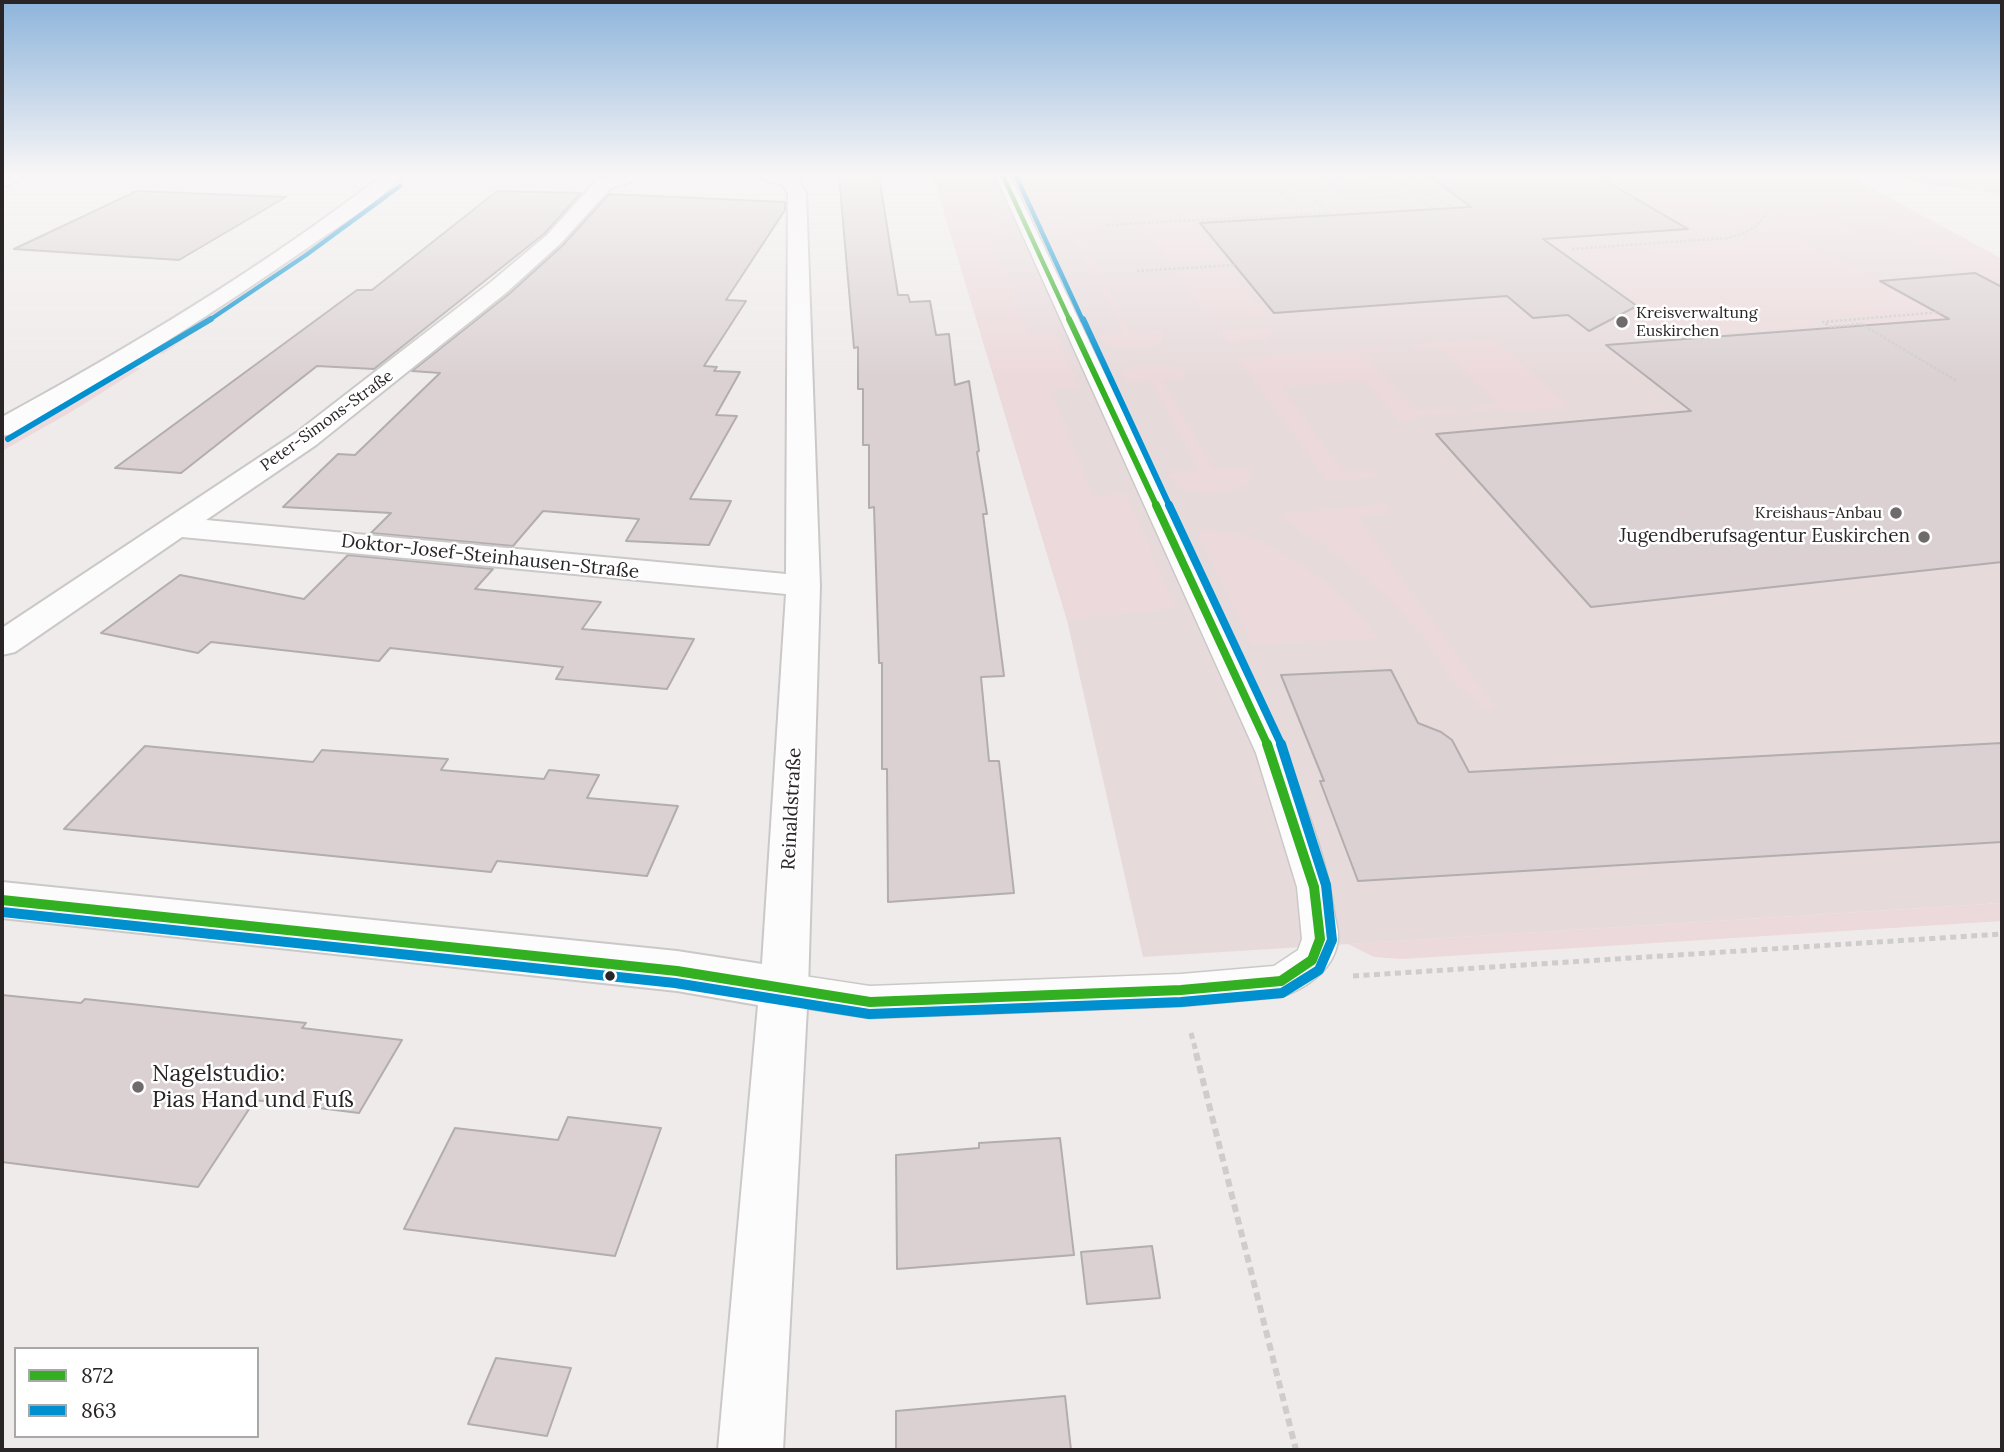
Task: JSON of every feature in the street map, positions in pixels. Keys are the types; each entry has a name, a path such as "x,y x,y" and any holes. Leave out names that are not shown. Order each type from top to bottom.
{"street":[{"path":"2,428 225,294 298,244"},
{"name":"Peter-Simons-Straße","path":"2,645 306,439 396,370 547,244"},
{"name":"Reinaldstraße","path":"751,1450 783,989 803,586 798,244"},
{"name":"Doktor-Josef-Steinhausen-Straße","path":"177,527 803,586"},
{"path":"2,900 664,970 783,989"}],"lane":[{"path":"783,989 870,1002 1181,990 1281,981 1312,960 1320,939 1314,887 1271,753 1034,244"}],"path":[{"path":"1572,249 1646,244"},
{"path":"1137,271 1234,264"},
{"path":"1941,313 1823,321 1831,327 1861,324 1957,381"},
{"path":"1281,981 2002,934"},
{"path":"1189,1023 1296,1450"}],"shaded area":[{"path":"318,244 323,244 163,354 149,353"},
{"path":"953,244 1974,244 2002,259 2002,903 1143,957 1067,620"},
{"path":"953,244 993,244 1029,333 1055,332 1081,388 1051,390 1093,496 1126,493 1176,608 1067,620"},
{"path":"1076,244 1083,244 1132,332 1161,330 1164,336 1160,343 1126,349 1110,345 1098,335 1124,332"},
{"path":"1156,244 1209,244 1223,261 1171,264"},
{"path":"1724,244 1808,244 2002,344 2002,376 1962,380 1853,316 1811,320 1820,326 1672,337 1653,324 1643,324 1631,316 1635,315 1621,305 1640,302 1572,254"},
{"path":"1918,244 1974,244 2002,259 2002,287"},
{"path":"1229,269 1268,317 1211,321 1177,272"},
{"path":"1274,327 1269,339 1227,342 1218,330"},
{"path":"1494,339 1571,407 1509,412 1504,408 1467,411 1470,415 1467,415 1462,410 1497,403 1439,347 1416,349 1412,345"},
{"path":"1382,347 1385,351 1362,353 1414,410 1455,410 1460,416 1452,413 1417,416 1419,419 1399,421 1364,380 1281,387 1344,472 1372,470 1377,477 1327,481 1238,358"},
{"path":"1161,364 1178,367 1190,378 1162,380 1214,469 1246,467 1251,477 1246,486 1226,492 1203,493 1182,488 1167,474 1199,470 1151,381 1122,383 1120,373 1134,366"},
{"path":"125,367 141,368 2,451 2,438"},
{"path":"1385,504 1392,513 1357,517 1495,707 1486,708 1453,682 1423,636 1391,601 1343,558 1303,533 1280,514"},
{"path":"1200,529 1253,539 1300,563 1342,597 1378,638 1252,644 1199,537"},
{"path":"2002,903 2002,921 1402,959 1374,957 1348,944"}],"building":[{"path":"25,244 207,244 179,260 14,249"},
{"path":"430,244 531,244 374,369 317,366 181,473 115,468 357,290 372,290"},
{"path":"763,244 726,300 746,301 704,366 717,367 714,371 740,372 716,415 737,416 690,499 731,501 709,545 626,541 639,519 543,511 513,546 371,533 391,513 283,507 338,454 355,455 440,373 412,371 509,294 563,245"},
{"path":"845,244 890,244 898,295 908,295 910,302 930,301 936,335 949,334 955,385 969,381 987,514 983,514 1004,676 981,677 989,761 999,761 1014,893 888,902 887,769 882,769 882,663 879,663 874,507 869,508 869,445 863,445 863,389 858,389 858,347 854,348"},
{"path":"1217,244 1550,244 1637,306 1589,331 1568,315 1533,318 1507,296 1274,313"},
{"path":"1975,273 2002,287 2002,562 1591,607 1436,434 1691,411 1606,345 1949,319 1880,281"},
{"path":"348,555 493,569 475,589 601,602 582,629 694,639 667,689 556,679 563,667 390,648 379,661 211,642 198,653 101,633 180,575 304,599"},
{"path":"1391,670 1418,723 1441,732 1452,740 1469,772 2002,743 2002,842 1358,881 1320,781 1324,781 1281,675"},
{"path":"145,746 313,762 322,750 448,759 441,770 544,779 549,770 599,775 587,798 678,806 647,876 497,861 491,872 64,829"},
{"path":"2,995 81,1003 85,999 306,1023 302,1028 402,1040 359,1113 255,1100 198,1187 2,1162"},
{"path":"568,1117 661,1128 615,1256 404,1229 455,1128 558,1140"},
{"path":"1060,1138 1074,1255 897,1269 896,1155 979,1148 979,1143"},
{"path":"1152,1246 1160,1298 1087,1304 1081,1252"},
{"path":"496,1358 571,1368 547,1436 468,1424"},
{"path":"1065,1396 1071,1450 896,1450 896,1411"}],"transit line":[{"name":"863","path":"8,439 209,320 322,244"},
{"name":"872","path":"2,900 677,971 870,1002 1181,990 1281,981 1312,960 1320,939 1314,887 1271,753 1034,244"},
{"name":"863","path":"2,912 675,983 869,1014 1181,1002 1282,993 1319,970 1332,940 1326,885 1283,749 1048,244"}],"place":[{"name":"Kreisverwaltung Euskirchen","path":"1622,322"},
{"name":"Kreishaus-Anbau","path":"1896,513"},
{"name":"Jugendberufsagentur Euskirchen","path":"1924,537"},
{"name":"Nagelstudio: Pias Hand und Fuß","path":"138,1087"}]}
